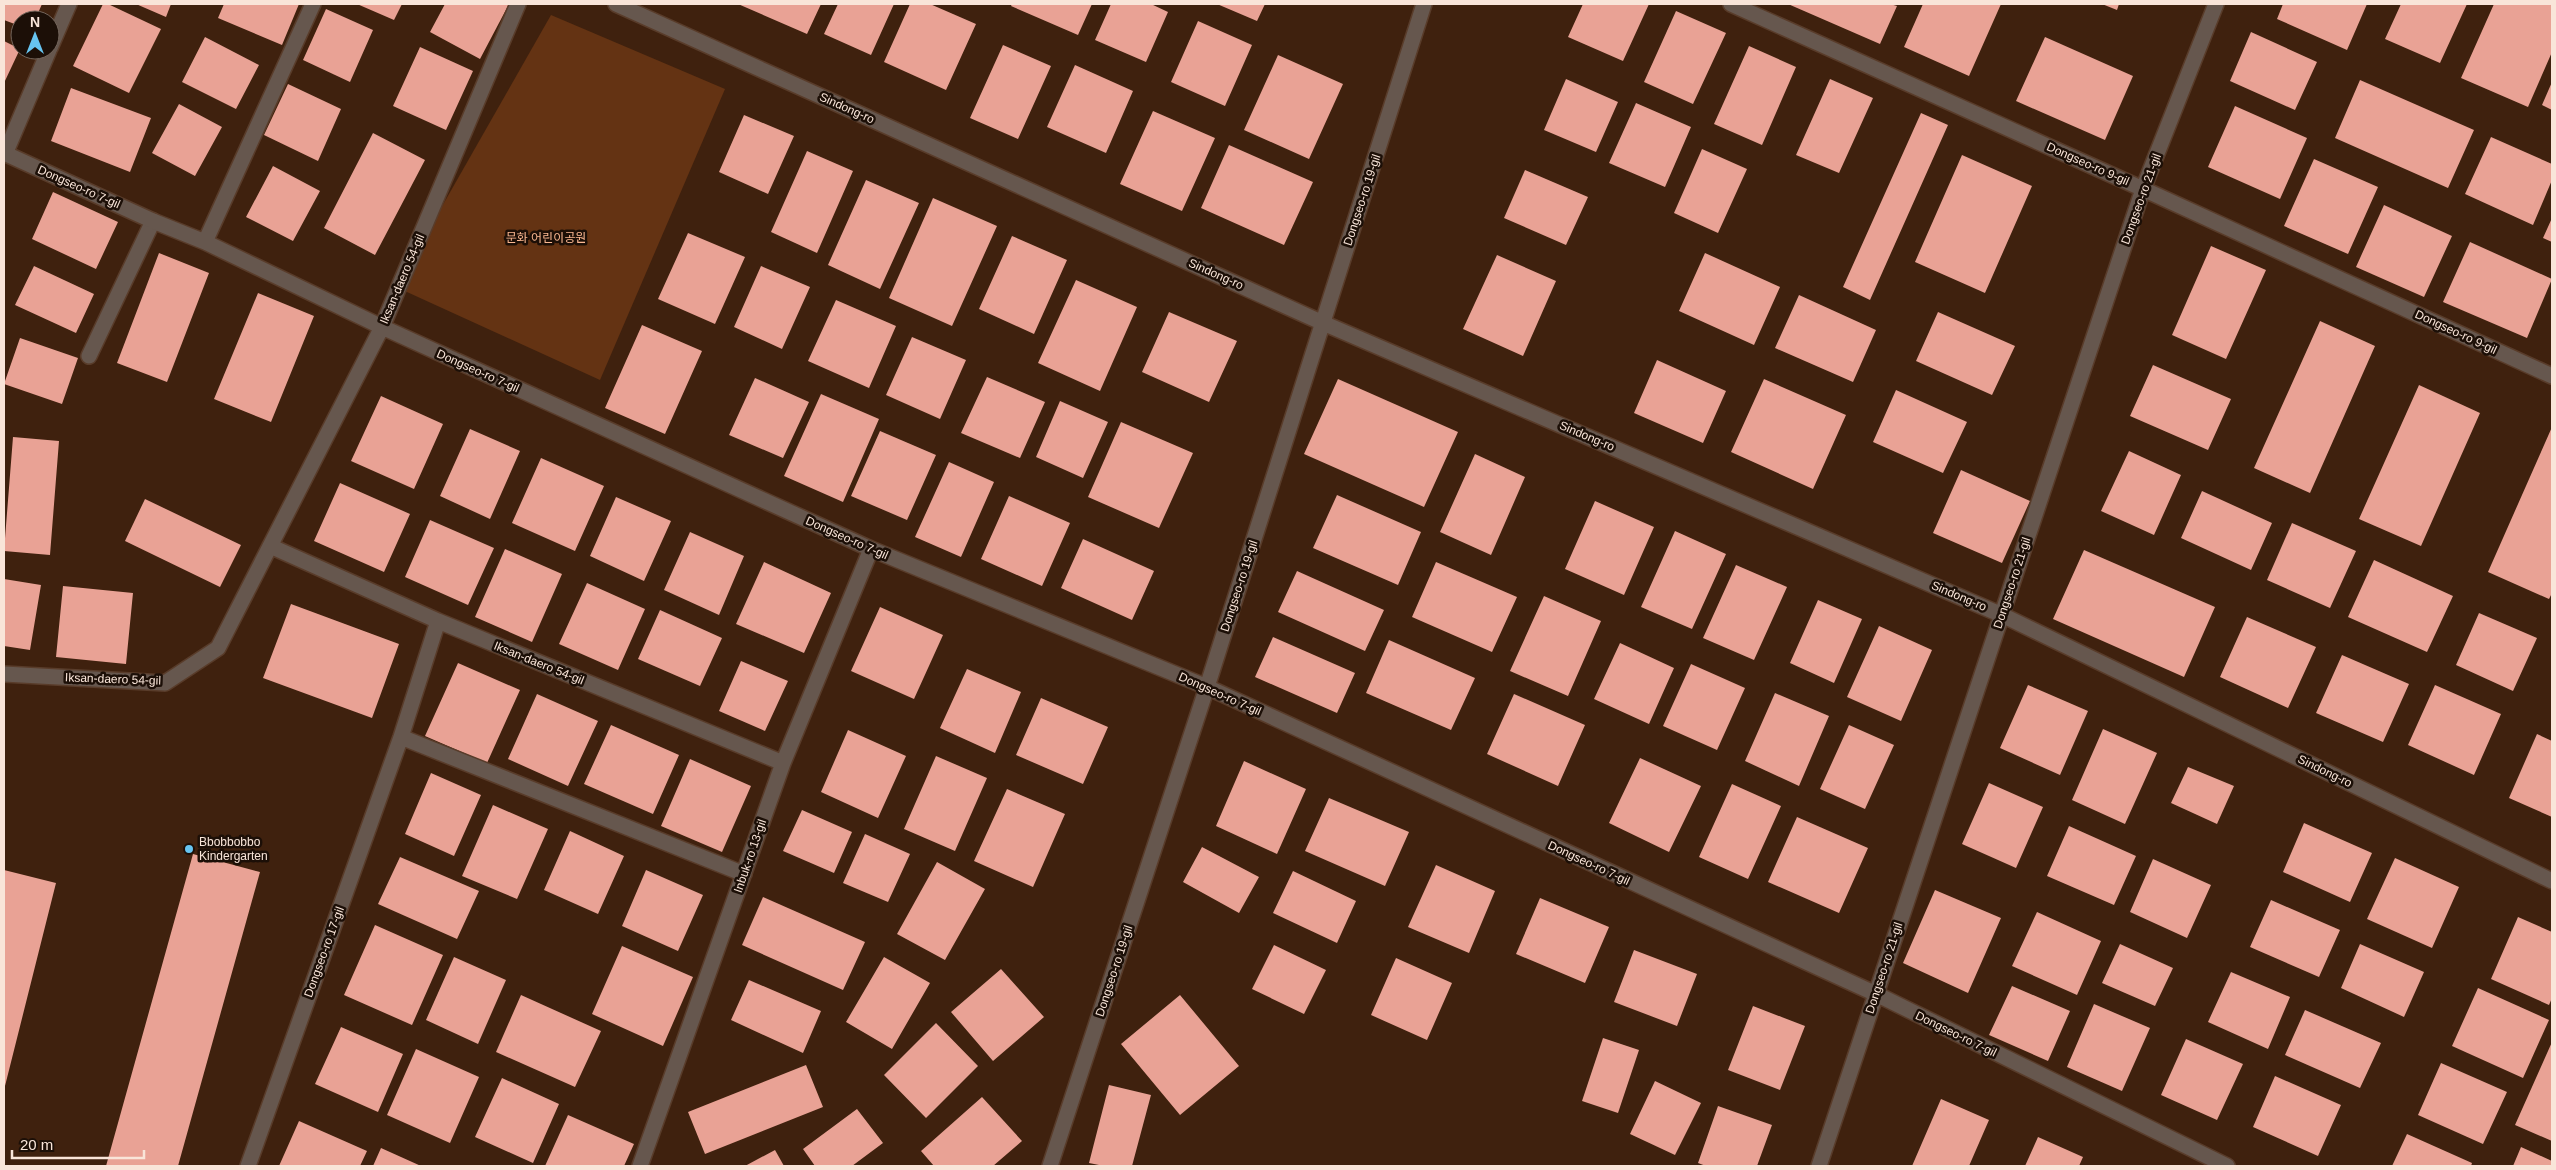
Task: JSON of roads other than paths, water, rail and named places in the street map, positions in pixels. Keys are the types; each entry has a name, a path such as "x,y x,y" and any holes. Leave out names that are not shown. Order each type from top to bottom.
{"street":[{"name":"Dongseo-ro 7-gil","path":"60,25 69,4"},
{"path":"206,242 313,4"},
{"name":"Iksan-daero 54-gil","path":"4,674 165,682 218,648 382,327 518,4"},
{"name":"Sindong-ro","path":"616,4 1323,323 2002,615 2552,881"},
{"name":"Dongseo-ro 19-gil","path":"1050,1166 1206,687 1424,4"},
{"name":"Dongseo-ro 9-gil","path":"1731,4 2144,188 2552,376"},
{"name":"Dongseo-ro 21-gil","path":"1818,1166 2144,188 2216,4"},
{"name":"Dongseo-ro 7-gil","path":"45,60 4,154 153,221 206,242 382,327 871,549 1206,687 1876,994 2227,1166"},
{"path":"89,356 153,221"},
{"name":"Iksan-daero 54-gil","path":"270,546 438,621 783,763"},
{"name":"Inbuk-ro 13-gil","path":"640,1166 783,763 871,549"},
{"name":"Dongseo-ro 17-gil","path":"248,1166 401,737 438,621"},
{"path":"401,737 744,874"}],"place":[{"name":"Bbobbobbo Kindergarten","path":"189,849"}],"park label":[{"name":"문화 어린이공원","path":"546,238"}]}
